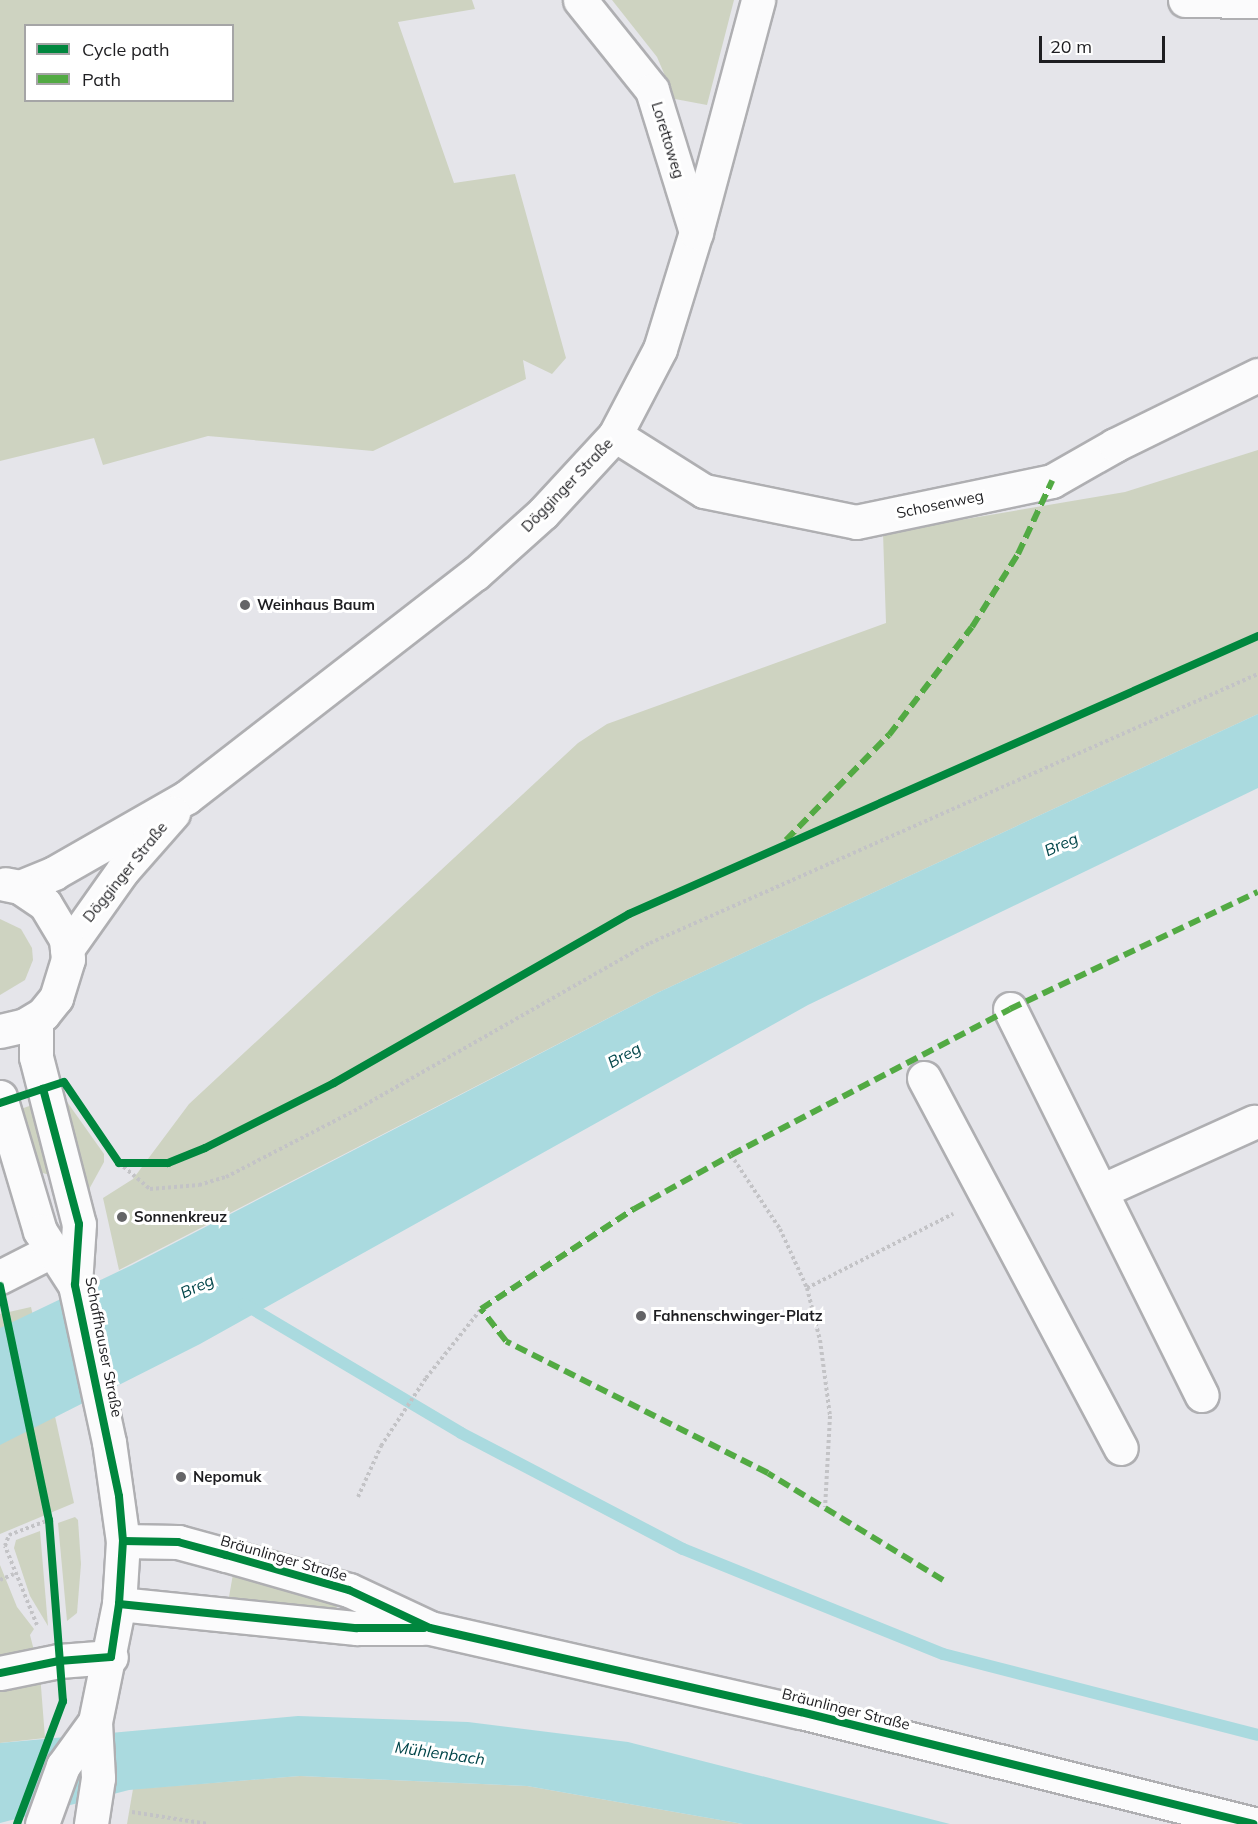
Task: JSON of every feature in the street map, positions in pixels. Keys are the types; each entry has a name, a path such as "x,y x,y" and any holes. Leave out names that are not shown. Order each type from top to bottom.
{"main road":[{"name":"Lorettoweg","path":"580,0 652,90 696,232"},
{"name":"Dögginger Straße","path":"10,885 54,873 188,797 475,574 543,513 615,435 660,349 696,232 758,0"},
{"path":"1185,0 1258,1"},
{"name":"Schosenweg","path":"615,435 704,491 855,522 1052,481 1115,444 1258,375"},
{"name":"Dögginger Straße","path":"67,949 123,870 188,797"},
{"path":"0,1031 36,1019 56,998 64,980 67,949 58,920 45,904 10,885"},
{"path":"1010,1009 1202,1395"},
{"name":"Schaffhauser Straße","path":"36,1019 36,1057 79,1224 75,1285 113,1463 123,1541 119,1604 111,1657 98,1712"},
{"path":"924,1078 1121,1448"},
{"name":"Schaffhauser Straße","path":"0,1097 40,1231 75,1285"},
{"path":"1101,1191 1254,1122"},
{"path":"0,1277 52,1251"},
{"name":"Bräunlinger Straße","path":"123,1541 178,1542 350,1590 430,1628 801,1712 1253,1824"},
{"name":"Bräunlinger Straße","path":"119,1604 357,1629 430,1628"},
{"path":"0,1673 59,1660 111,1657"},
{"path":"42,1824 63,1766 98,1712"},
{"path":"92,1824 98,1778 98,1712"}],"path":[{"path":"119,1163 150,1190 200,1185 226,1177 354,1111 650,942 1258,674"},
{"path":"731,1155 780,1229 807,1288 820,1340 830,1416 825,1507"},
{"path":"807,1288 986,1197"},
{"path":"358,1497 381,1446 426,1378 481,1309"},
{"path":"49,1520 9,1535 5,1546 28,1611 59,1660"},
{"path":"0,1580 14,1574"},
{"path":"129,1812 208,1824"}],"green space":[{"path":"0,0 472,0 475,9 398,22 454,183 515,174 566,358 552,374 523,360 526,379 373,451 208,436 103,465 94,438 0,461"},
{"path":"612,0 734,0 707,105 675,99 657,57"},
{"path":"1258,450 1258,714 657,993 119,1270 103,1198 133,1179 189,1104 578,743 607,724 886,623 883,533 1125,492"},
{"path":"0,919 21,929 32,948 33,960 25,980 0,995"},
{"path":"65,1099 104,1154 104,1162 87,1193 59,1101"},
{"path":"35,1104 54,1171 49,1175 37,1171 18,1110"},
{"path":"31,1307 74,1503 0,1534 0,1314"},
{"path":"75,1517 78,1520 81,1564 77,1613 67,1621 58,1523"},
{"path":"40,1531 48,1626 30,1596 14,1548 16,1540"},
{"path":"0,1565 17,1607 34,1629 30,1635 40,1674 45,1738 0,1743"},
{"path":"233,1574 335,1603 336,1610 229,1597"},
{"path":"300,1776 527,1786 743,1824 127,1824 133,1789"}],"water":[{"name":"Breg","path":"1258,714 1258,788 808,1005 200,1344 0,1445 0,1328 132,1265 657,993"},
{"name":"Mühlenbach","path":"298,1716 468,1722 628,1742 950,1824 743,1824 527,1786 300,1776 129,1790 0,1823 0,1743"}],"waterway":[{"path":"244,1304 461,1433 683,1549 943,1654 1258,1735"}],"marked path":[{"path":"786,840 889,735 972,627 1018,554 1052,481"},
{"path":"943,1580 768,1473 506,1341 481,1309 634,1209 731,1155 1010,1009 1258,892"}],"cycle path":[{"path":"0,1103 64,1082 119,1163 168,1163 205,1148 334,1083 629,914 1258,636"},
{"path":"0,1673 59,1661 111,1657 119,1604 123,1541 119,1496 75,1285 79,1224 43,1089"},
{"path":"0,1286 49,1520 63,1701 17,1824"},
{"path":"123,1541 178,1542 349,1590 430,1628 801,1712 1253,1824"},
{"path":"119,1604 357,1628 424,1628"}],"place":[{"name":"Weinhaus Baum","path":"245,605"},
{"name":"Sonnenkreuz","path":"122,1217"},
{"name":"Fahnenschwinger-Platz","path":"641,1316"},
{"name":"Nepomuk","path":"181,1477"}]}
